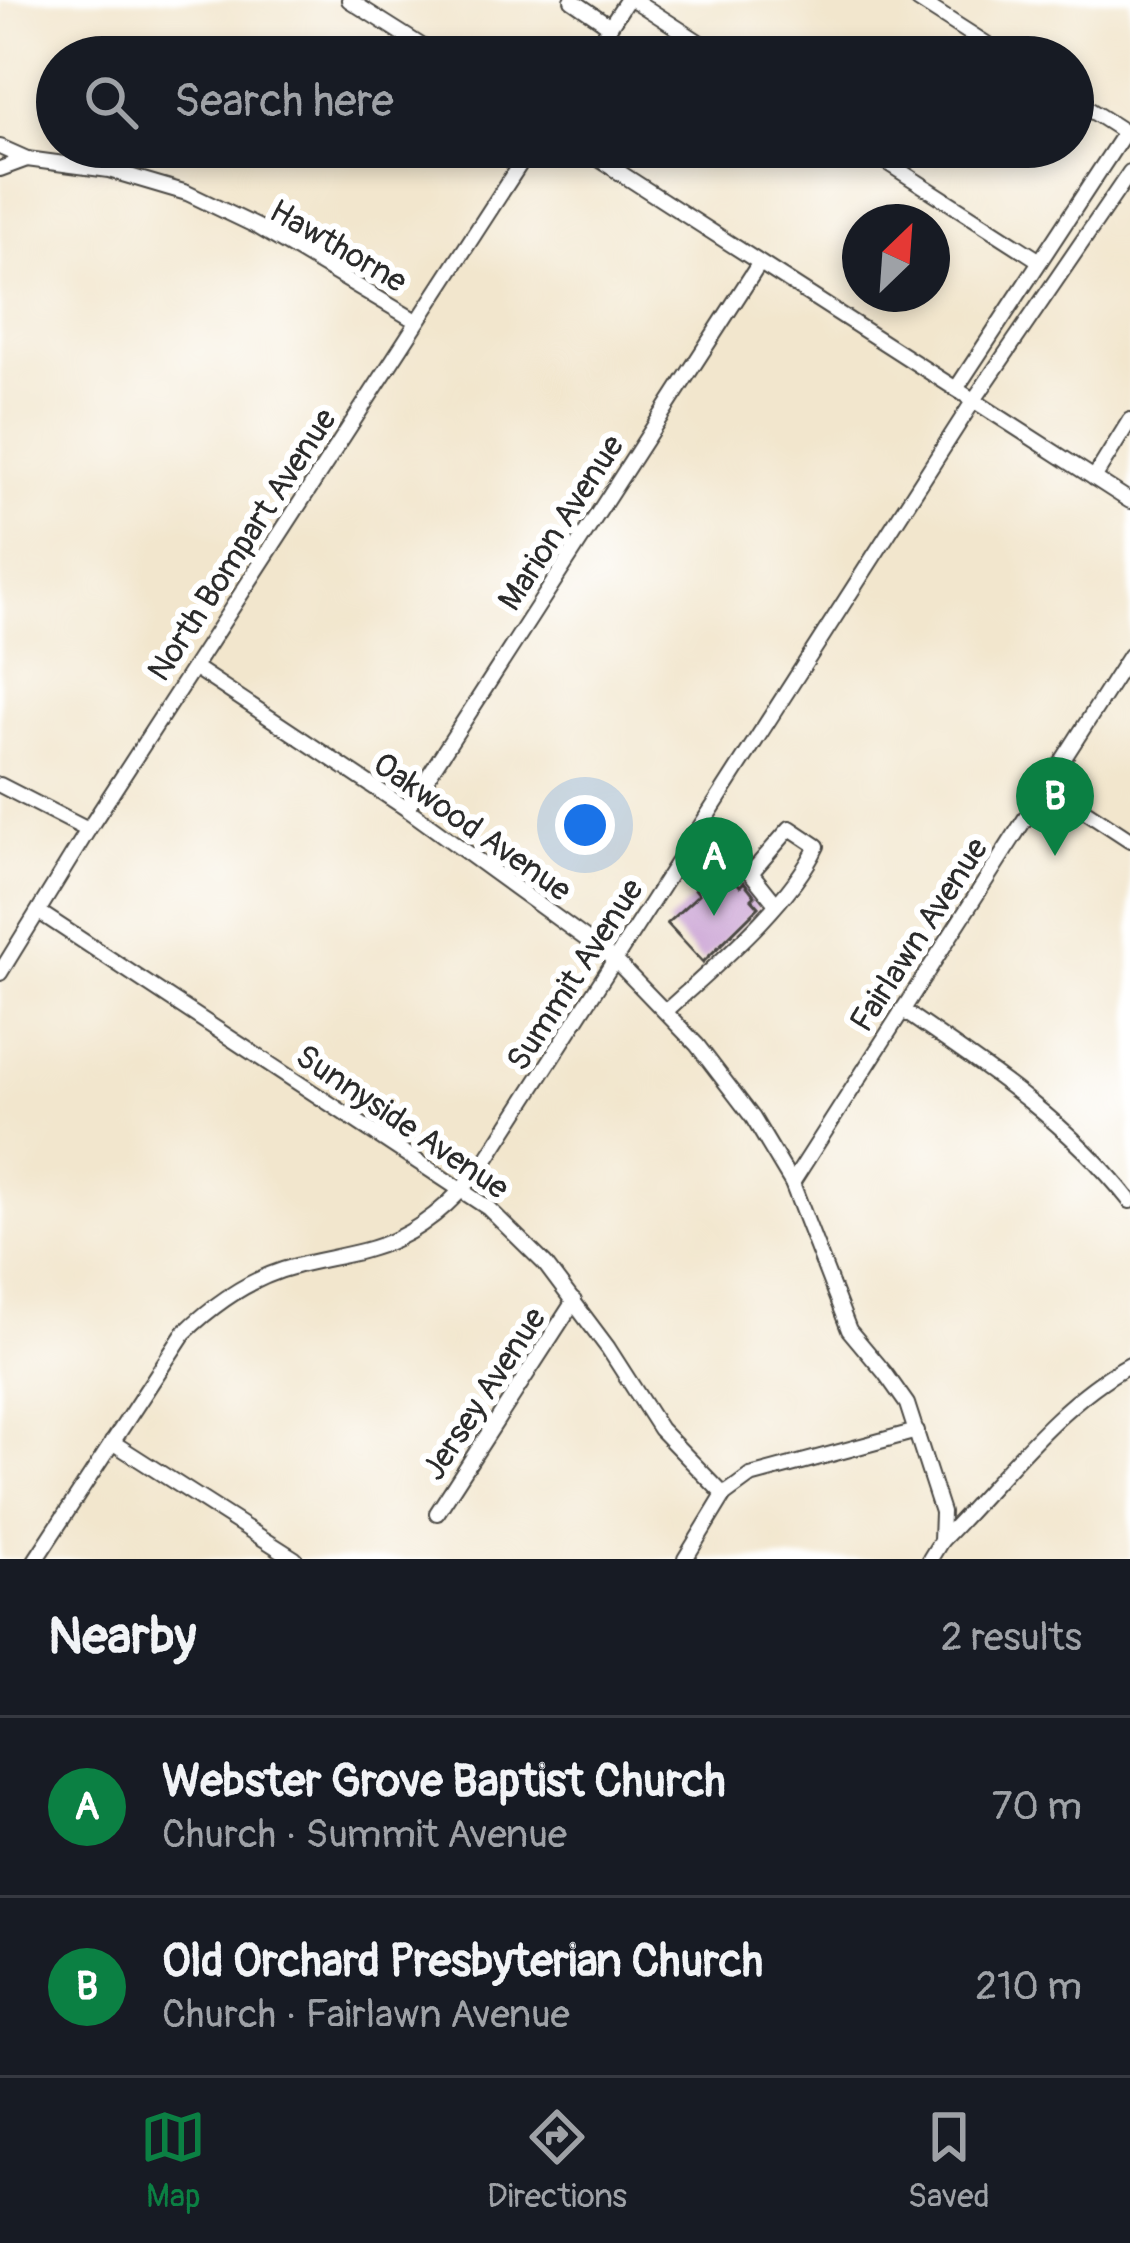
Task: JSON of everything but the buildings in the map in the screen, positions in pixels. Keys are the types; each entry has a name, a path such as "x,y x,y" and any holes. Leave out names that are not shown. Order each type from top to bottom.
{"street":[{"path":"349,0 406,36"},
{"path":"572,0 610,26"},
{"path":"604,36 630,0 688,36"},
{"path":"918,0 974,36"},
{"path":"956,389 1127,134 1094,113"},
{"path":"0,147 27,159"},
{"path":"0,169 27,159"},
{"name":"Hawthorne","path":"27,159 36,160"},
{"name":"Hawthorne","path":"94,168 187,193 257,227 416,321"},
{"name":"North Bompart Avenue","path":"0,973 516,168"},
{"path":"612,168 1130,501"},
{"path":"895,168 1040,261"},
{"name":"Summit Avenue","path":"36,1559 184,1334 222,1300 291,1267 393,1240 424,1223 464,1190 974,400 1130,172"},
{"name":"Marion Avenue","path":"407,809 759,264"},
{"path":"1094,478 1130,420"},
{"name":"Fairlawn Avenue","path":"792,1183 1130,655"},
{"name":"Oakwood Avenue","path":"194,668 407,809 615,960 723,1077 792,1183 849,1330 907,1404 942,1512 940,1541"},
{"path":"0,785 88,830"},
{"path":"1046,785 1130,840"},
{"path":"666,1011 776,904 817,846 790,828 752,873"},
{"path":"696,833 752,873 776,904"},
{"name":"Sunnyside Avenue","path":"38,912 464,1190 516,1234 574,1301 660,1429 724,1495"},
{"path":"902,1010 1043,1110 1130,1201"},
{"name":"Jersey Avenue","path":"437,1513 574,1301"},
{"path":"930,1559 940,1541 1074,1402 1130,1364"},
{"path":"685,1559 724,1495 750,1476 916,1431"},
{"path":"112,1442 295,1559"}],"place":[{"name":"Old Orchard Presbyterian Church","path":"1055,856"},
{"name":"Webster Grove Baptist Church","path":"714,916"}]}
